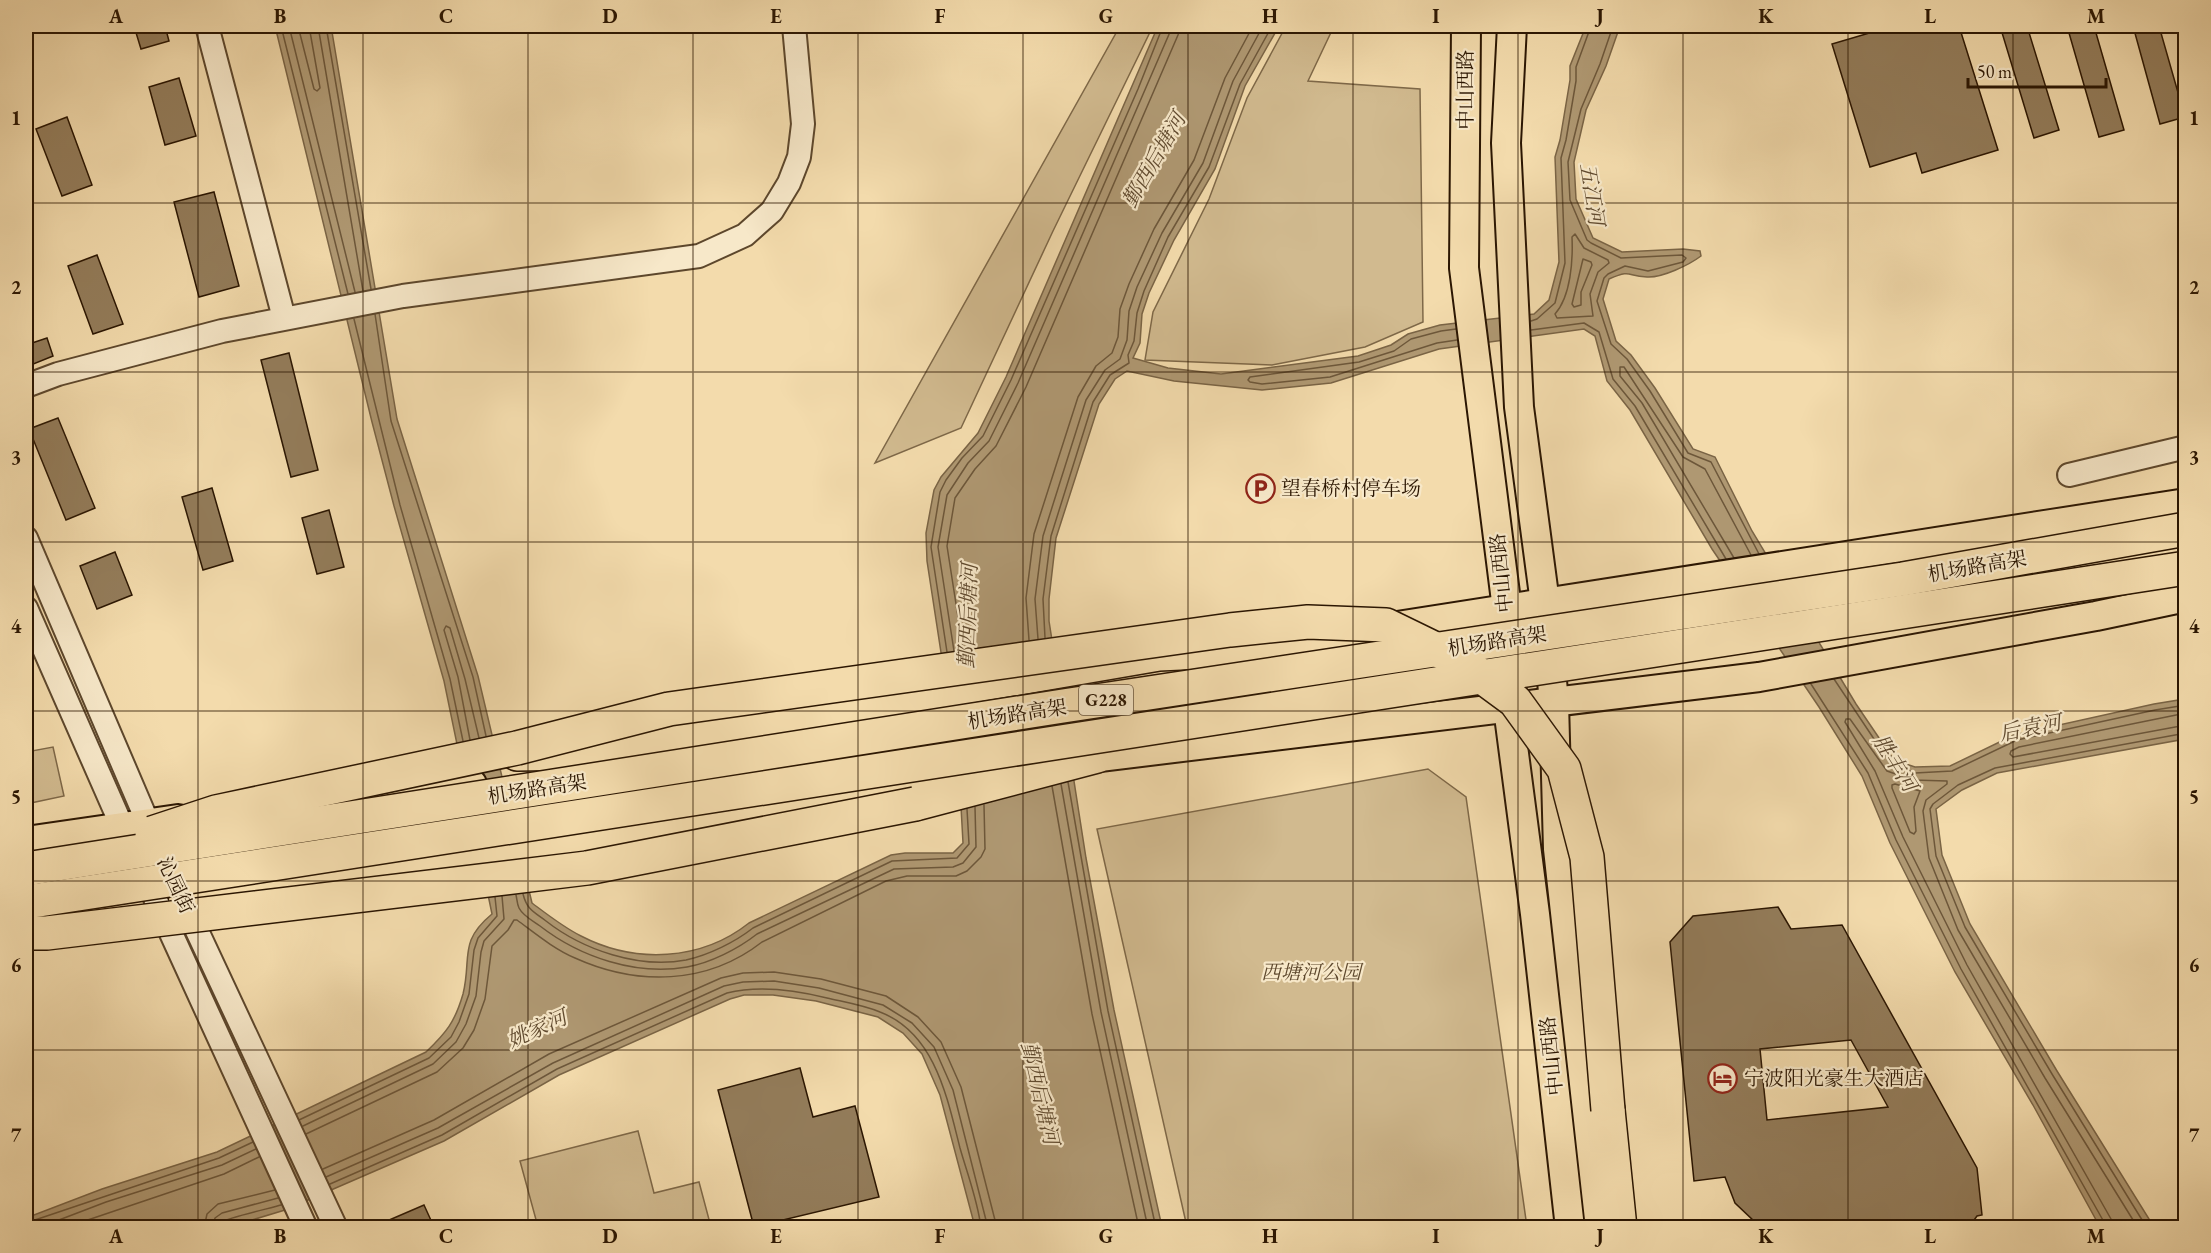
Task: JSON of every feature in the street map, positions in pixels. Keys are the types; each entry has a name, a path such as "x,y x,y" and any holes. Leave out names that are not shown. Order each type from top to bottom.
{"highway":[{"name":"机场路高架","path":"40,866 1063,706 1903,579 2186,529"},
{"name":"机场路高架","path":"26,902 2186,568"},
{"path":"40,866 216,812 485,754 669,709 1230,630 1308,622 1386,625 1462,662 1515,701 1564,769 1587,857 1620,1227"},
{"path":"485,754 580,753 1159,654 1245,650"},
{"path":"26,932 70,930 587,868 915,804 1101,756"}],"main road":[{"name":"中山西路","path":"1466,26 1464,268 1507,609 1508,708 1535,914 1570,1227"},
{"name":"中山西路","path":"1512,26 1506,143 1519,407 1545,603 1554,703 1558,849 1600,1227"},
{"path":"26,841 134,824 532,776 695,750 1245,650 2186,503"},
{"path":"26,932 171,904 548,846 905,786 1101,756 1760,677 2186,597"}],"street":[{"path":"207,26 284,318"},
{"path":"26,386 58,374 222,331 335,307 699,256 745,235 772,211 789,183 799,157 803,124 794,26"},
{"path":"2069,475 2186,447"},
{"name":"沁园街","path":"26,538 134,824"},
{"name":"沁园街","path":"26,608 134,824 171,904 260,1127 303,1221"},
{"name":"沁园街","path":"171,904 285,1117 336,1227"}],"green space":[{"path":"1120,26 1153,26 1053,231 961,428 875,463"},
{"path":"1286,26 1334,26 1308,81 1420,89 1423,322 1365,347 1272,365 1145,360 1153,312 1209,199 1247,98"},
{"path":"53,747 64,796 26,804 26,752"},
{"name":"西塘河公园","path":"1428,769 1466,797 1527,1227 1187,1227 1097,829"},
{"path":"638,1131 654,1193 699,1182 711,1227 538,1227 520,1161"}],"water":[{"path":"275,26 331,26 397,419 478,676 532,903 568,929 602,945 623,951 667,954 710,945 730,936 749,923 891,855 953,853 963,843 959,770 927,561 926,533 934,490 941,477 978,433 1006,377 1158,26 1279,26 1245,86 1215,169 1174,240 1149,293 1142,314 1140,343 1133,358 1168,368 1221,374 1358,356 1391,345 1408,334 1440,325 1534,314 1549,300 1559,262 1555,157 1570,80 1570,66 1586,26 1620,26 1606,66 1586,110 1574,162 1576,199 1593,238 1622,252 1683,249 1700,251 1701,256 1683,267 1653,277 1626,274 1609,279 1603,299 1616,341 1631,355 1655,388 1693,449 1715,457 1752,531 1856,704 1894,760 1915,767 1950,766 2014,735 2185,699 2185,739 1997,773 1962,790 1936,809 1942,855 1970,924 2057,1071 2154,1227 2100,1227 2033,1105 1955,972 1890,843 1862,776 1819,707 1712,549 1630,410 1607,381 1595,336 1584,329 1439,349 1331,383 1262,390 1174,381 1127,371 1115,379 1099,404 1056,538 1049,599 1049,621 1086,858 1114,1010 1162,1227 975,1227 940,1095 922,1054 903,1033 878,1017 816,1001 773,995 744,995 730,999 559,1075 444,1141 285,1210 242,1223 213,1227 26,1228 26,1218 102,1189 217,1152 426,1052 444,1033 457,1012 463,994 470,942 481,924 492,914 444,681 372,422"}],"building":[{"path":"134,26 165,26 169,41 141,49"},
{"path":"1893,26 1959,26 1998,150 1922,173 1916,153 1870,167 1832,44"},
{"path":"2000,26 2027,26 2059,130 2034,138"},
{"path":"2067,26 2094,26 2124,130 2099,137"},
{"path":"2133,26 2159,26 2185,117 2160,124"},
{"path":"179,78 196,136 165,145 149,87"},
{"path":"67,117 92,185 62,196 36,129"},
{"path":"214,192 239,286 199,297 174,202"},
{"path":"97,255 123,324 93,334 68,266"},
{"path":"47,338 53,356 26,367 26,345"},
{"path":"289,353 318,470 291,477 261,360"},
{"path":"58,418 95,508 66,520 29,429"},
{"path":"212,488 233,561 203,570 182,497"},
{"path":"329,510 344,567 317,574 302,518"},
{"path":"115,552 132,595 97,609 80,566"},
{"name":"宁波阳光豪生大酒店","path":"1778,907 1791,929 1842,925 1977,1168 1982,1215 1977,1216 1969,1227 1770,1227 1754,1221 1735,1203 1725,1177 1694,1181 1670,942 1693,916","holes":["1851,1040 1888,1107 1767,1120 1760,1049"]},
{"path":"800,1068 813,1117 855,1106 879,1197 754,1227 718,1090"},
{"path":"424,1205 434,1227 373,1227"}],"place":[{"name":"望春桥村停车场","path":"1260,488"},
{"name":"宁波阳光豪生大酒店","path":"1723,1078"}],"water label":[{"name":"鄞西后塘河","path":"1154,160"},
{"name":"五江河","path":"1592,194"},
{"name":"鄞西后塘河","path":"968,616"},
{"name":"后袁河","path":"2030,728"},
{"name":"胜丰河","path":"1895,763"},
{"name":"姚家河","path":"537,1029"},
{"name":"鄞西后塘河","path":"1040,1093"}]}
